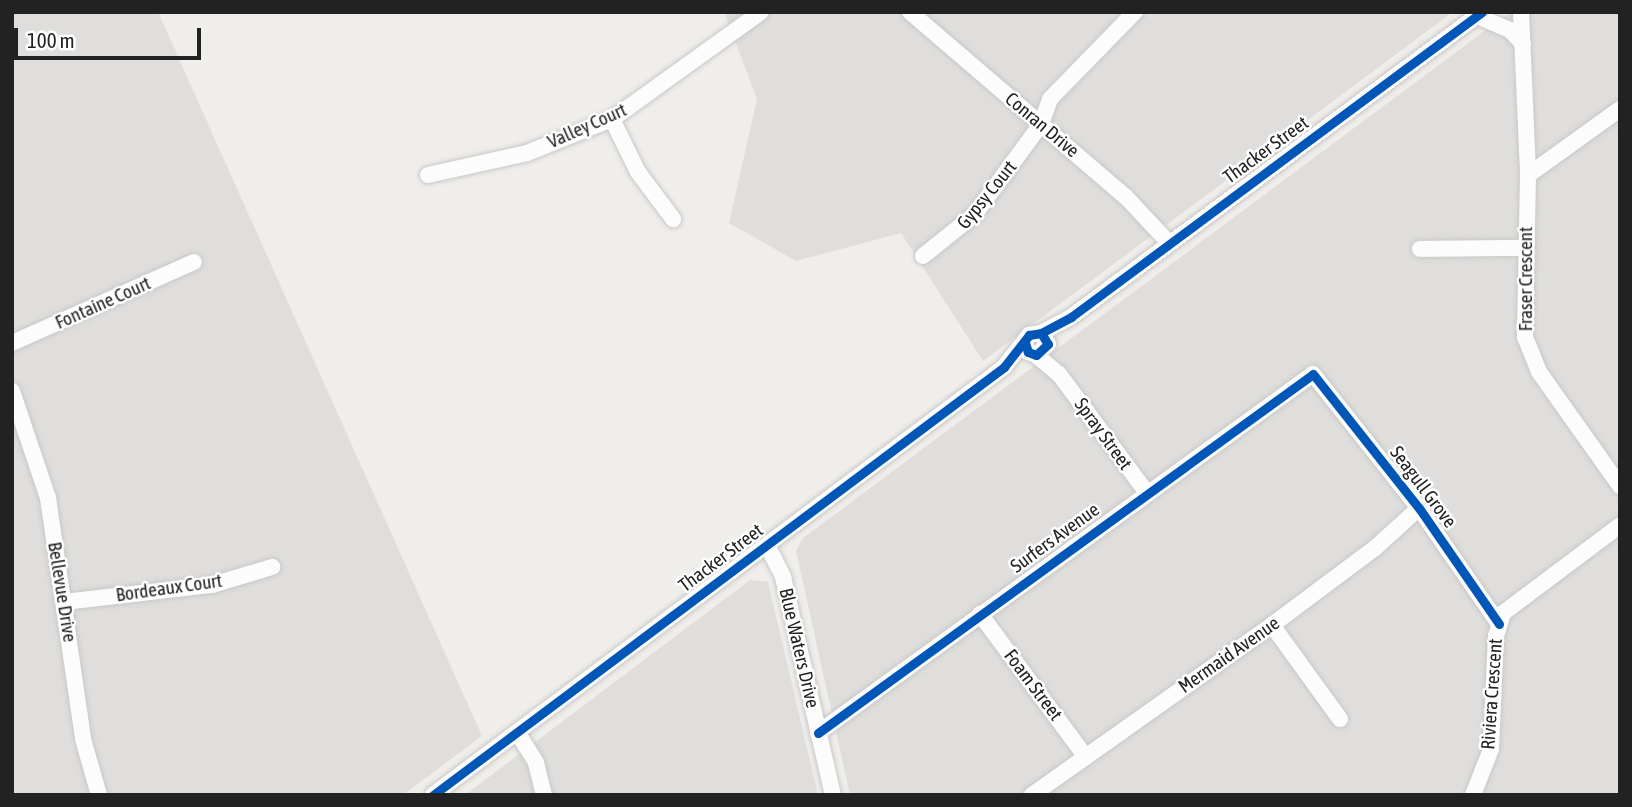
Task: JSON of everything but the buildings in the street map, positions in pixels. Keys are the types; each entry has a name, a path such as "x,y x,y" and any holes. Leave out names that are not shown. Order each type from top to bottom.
{"street":[{"name":"Valley Court","path":"428,175 527,153 612,118 761,12"},
{"name":"Conran Drive","path":"910,12 1126,197 1169,243"},
{"name":"Gypsy Court","path":"923,256 975,214 1041,124 1050,99 1135,12"},
{"name":"Fraser Crescent","path":"1521,12 1528,175 1524,248 1529,352 1620,486"},
{"path":"1479,14 1510,30 1523,44"},
{"name":"Thacker Street","path":"433,795 1004,367 1039,346 1071,317 1169,243 1479,14"},
{"path":"1528,175 1620,109"},
{"path":"612,118 638,172 673,219"},
{"path":"1420,249 1524,248"},
{"name":"Fontaine Court","path":"12,343 194,262"},
{"name":"Spray Street","path":"1039,346 1147,493"},
{"name":"Surfers Avenue","path":"818,733 1314,374"},
{"name":"Seagull Grove","path":"1314,374 1419,508 1499,624"},
{"name":"Bellevue Drive","path":"12,391 48,498 83,739 99,795"},
{"name":"Mermaid Avenue","path":"1032,795 1272,625 1375,548 1419,508"},
{"name":"Riviera Crescent","path":"1473,795 1490,749 1499,624 1516,599 1620,525"},
{"name":"Blue Waters Drive","path":"767,545 783,577 832,795"},
{"name":"Bordeaux Court","path":"64,602 212,585 271,567"},
{"name":"Foam Street","path":"980,614 1086,757"},
{"path":"1272,625 1340,719"},
{"path":"517,732 536,764 544,795"}],"shaded area":[{"path":"12,12 158,12 482,736 403,795 12,795"},
{"path":"724,12 1453,12 983,361 901,233 796,261 729,223 757,99"},
{"path":"1510,12 1620,12 1620,795 850,795 796,551 803,538"},
{"path":"750,580 768,582 818,795 465,795"}],"cycle path":[{"path":"1041,333 1071,317 1482,12"},
{"path":"433,795 1004,367 1029,335 1041,333 1048,344 1036,355 1028,352 1025,343"},
{"path":"818,733 1313,374 1419,508 1499,624"}]}
